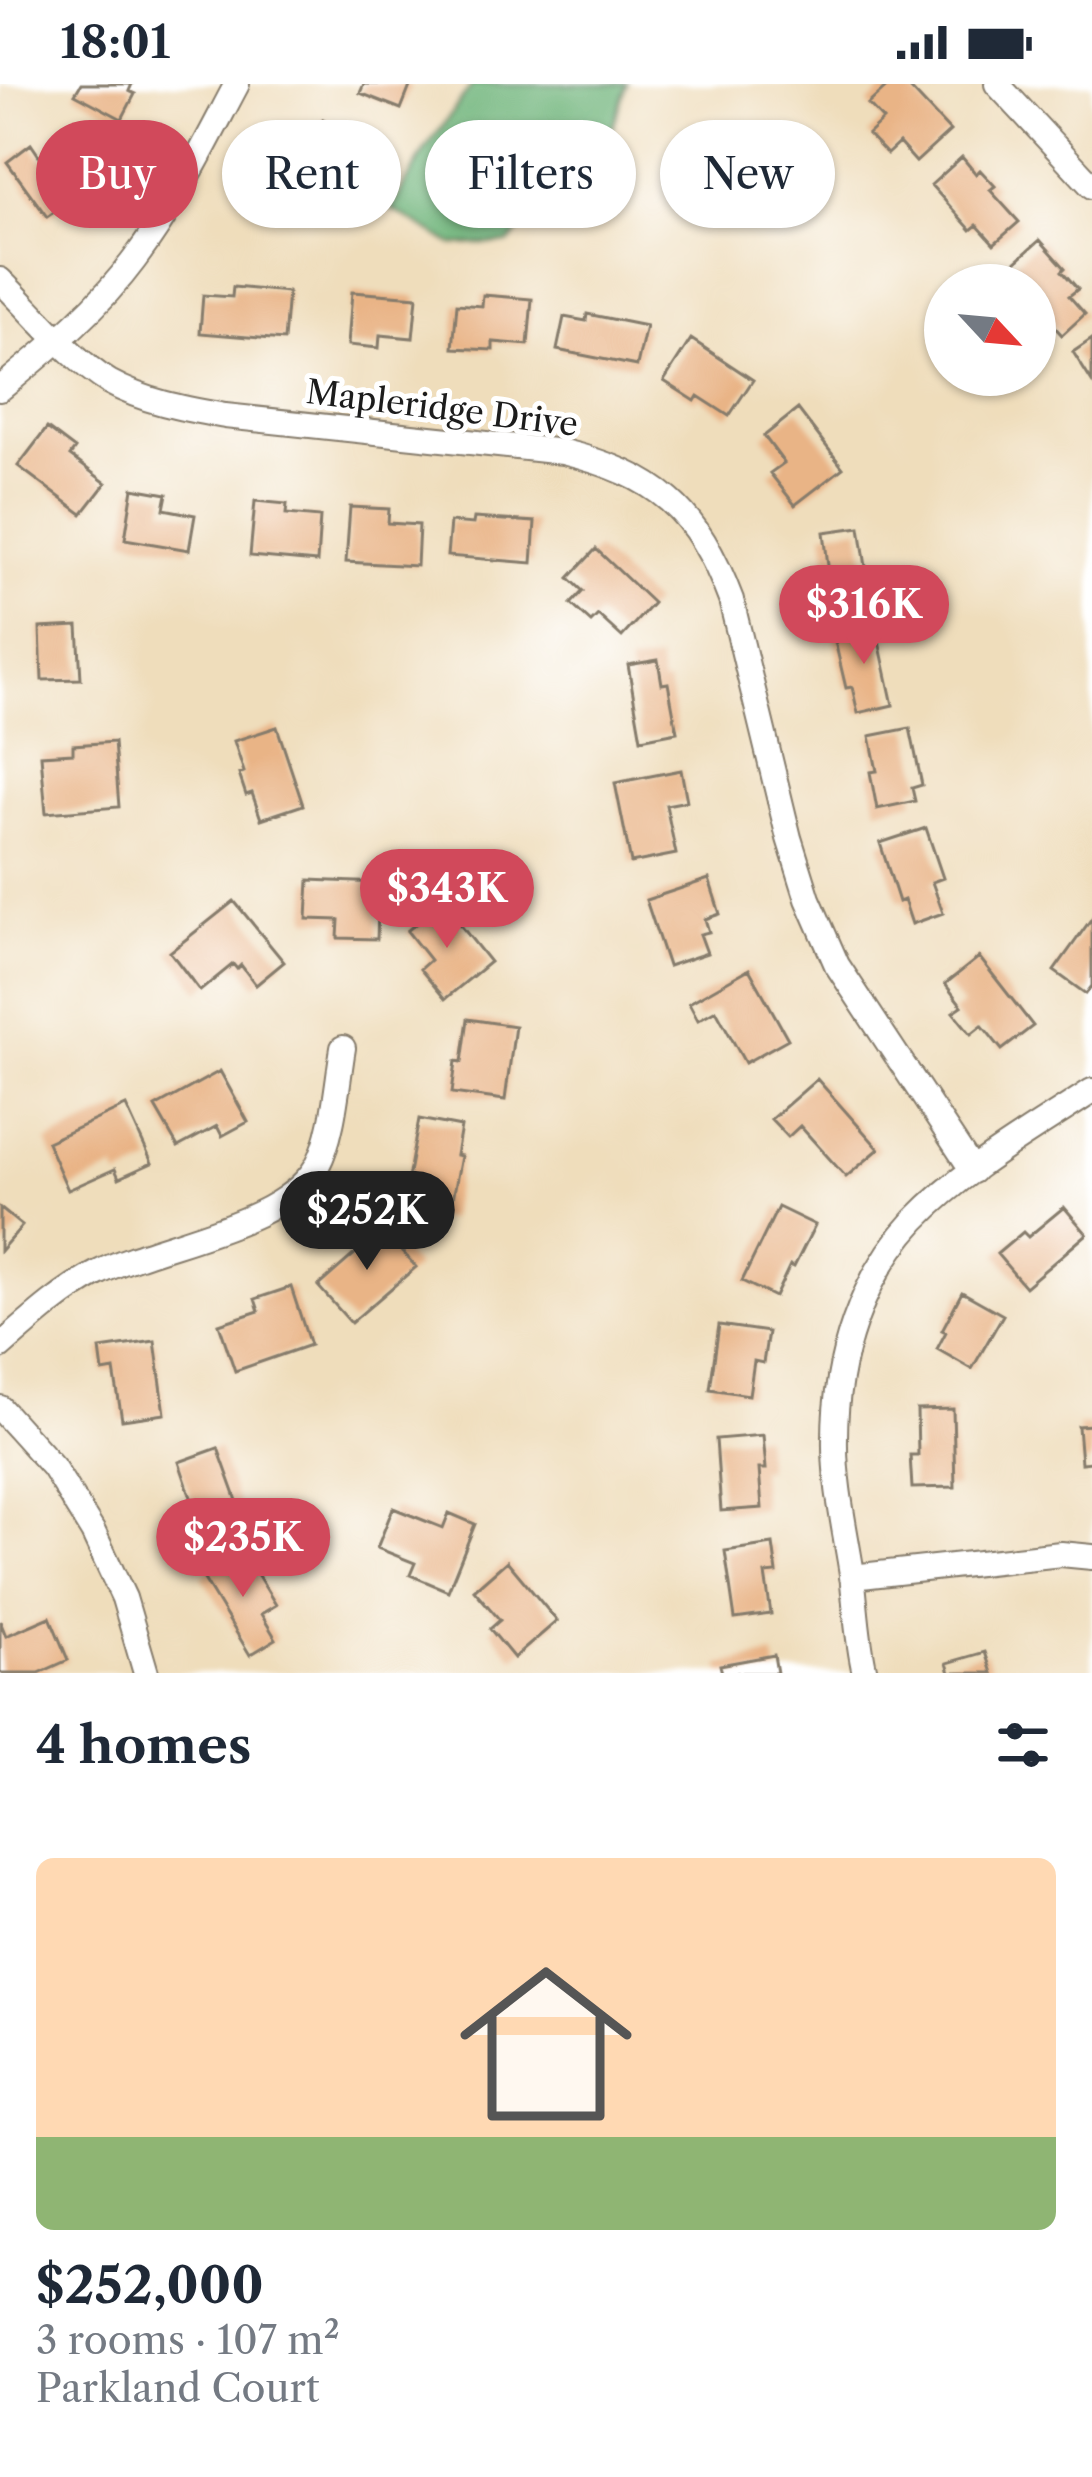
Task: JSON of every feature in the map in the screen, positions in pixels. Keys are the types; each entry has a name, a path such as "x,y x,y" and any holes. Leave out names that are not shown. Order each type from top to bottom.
{"street":[{"path":"0,389 60,339 133,261 171,206 237,84"},
{"path":"997,84 1092,186"},
{"name":"Mapleridge Drive","path":"0,280 90,368 112,383 177,408 563,452 601,461 633,476 682,510 717,562 731,600 789,838 827,943 973,1171"},
{"path":"0,1347 50,1303 97,1273 281,1203 317,1166 326,1144 344,1048"},
{"path":"865,1673 834,1441 842,1363 860,1306 891,1251 916,1220 973,1171 1092,1091"},
{"path":"0,1408 53,1467 93,1532 124,1598 146,1673"},
{"path":"852,1577 1042,1556 1092,1557"}],"green space":[{"path":"473,84 627,84 615,120 447,120"},
{"path":"425,150 425,228 522,228 509,243 453,245 401,215 401,192"}],"building":[{"path":"81,84 132,84 129,91 135,94 122,119 75,94"},
{"path":"364,84 411,84 401,109 360,93"},
{"path":"890,84 906,84 950,131 916,162 899,143 887,154 868,134 883,120 868,104"},
{"path":"31,144 36,151 36,202 7,162"},
{"path":"962,157 995,186 990,190 1019,222 994,244 977,225 971,230 931,185"},
{"path":"1040,240 1078,289 1069,296 1085,314 1062,335 1056,328 1056,264 1013,264"},
{"path":"233,287 288,292 284,340 200,333 203,295 232,297"},
{"path":"352,292 417,297 413,338 380,335 379,348 348,345"},
{"path":"483,295 532,299 528,345 493,342 493,350 453,348 457,304 482,306"},
{"path":"587,314 646,326 637,366 557,350 564,317 586,321"},
{"path":"691,339 753,380 729,416 664,381"},
{"path":"1092,339 1092,382 1073,352"},
{"path":"798,409 843,468 795,505 770,473 784,463 764,436"},
{"path":"47,428 75,449 70,456 106,483 82,514 18,466"},
{"path":"133,488 167,494 164,509 195,515 189,550 125,539"},
{"path":"255,501 287,504 286,514 320,517 317,562 250,556"},
{"path":"350,507 389,509 388,523 419,525 417,566 346,562"},
{"path":"474,518 535,522 532,563 447,556 450,522 473,524"},
{"path":"860,527 871,600 825,606 820,575 829,574 824,532"},
{"path":"596,549 653,603 622,637 598,615 591,622 571,604 583,591 569,578"},
{"path":"875,623 893,705 858,713 852,687 846,688 833,633"},
{"path":"78,626 81,679 42,680 40,628"},
{"path":"658,660 662,684 668,683 677,732 641,739 628,665"},
{"path":"277,727 303,805 261,819 252,793 246,795 234,741"},
{"path":"910,728 922,785 912,788 915,801 877,809 870,772 877,771 870,736"},
{"path":"114,742 119,807 46,813 41,755 73,753 73,745"},
{"path":"681,770 687,801 666,805 676,854 631,863 615,783"},
{"path":"926,828 943,878 932,882 943,913 912,924 904,900 899,902 880,843"},
{"path":"709,879 720,914 705,919 709,932 700,934 707,953 668,966 646,900"},
{"path":"309,880 379,883 377,939 338,938 339,920 307,919"},
{"path":"234,901 284,962 256,985 241,965 237,969 233,964 200,991 170,952"},
{"path":"442,902 490,962 445,999 420,969 430,960 407,931"},
{"path":"1092,918 1092,986 1086,994 1054,971"},
{"path":"979,957 1033,1026 1002,1050 982,1025 971,1034 953,1012 962,1006 945,984"},
{"path":"749,969 788,1039 745,1063 716,1010 698,1020 689,1003"},
{"path":"468,1019 515,1026 505,1100 452,1093"},
{"path":"220,1071 248,1122 222,1136 217,1126 178,1147 155,1107"},
{"path":"817,1079 879,1149 846,1177 800,1126 788,1137 771,1119"},
{"path":"126,1106 152,1163 119,1178 115,1169 68,1190 47,1142"},
{"path":"419,1119 461,1127 456,1155 461,1156 449,1220 402,1211"},
{"path":"778,1207 815,1225 775,1297 742,1281"},
{"path":"1064,1207 1087,1234 1025,1287 997,1254 1023,1232 1028,1237"},
{"path":"0,1208 22,1226 0,1251"},
{"path":"376,1222 416,1267 351,1323 318,1286 357,1252 351,1244"},
{"path":"291,1287 310,1345 235,1371 219,1324 259,1311 255,1299"},
{"path":"962,1292 1003,1315 972,1369 937,1349"},
{"path":"719,1325 768,1332 763,1363 754,1361 749,1395 710,1389"},
{"path":"155,1341 165,1414 122,1420 114,1370 103,1372 100,1349"},
{"path":"953,1409 955,1487 912,1488 910,1455 918,1455 917,1410"},
{"path":"1092,1425 1092,1462 1081,1463 1078,1426"},
{"path":"763,1435 762,1508 721,1511 716,1439"},
{"path":"218,1448 244,1520 197,1537 186,1509 194,1506 179,1462"},
{"path":"393,1508 443,1528 449,1513 475,1524 448,1591 410,1575 415,1563 377,1548"},
{"path":"773,1544 777,1573 765,1574 771,1614 735,1619 725,1551"},
{"path":"243,1551 276,1605 261,1614 276,1639 250,1655 202,1576"},
{"path":"507,1561 557,1621 514,1658 490,1629 500,1620 474,1590"},
{"path":"50,1617 68,1660 39,1673 0,1673 0,1621 6,1636"},
{"path":"985,1652 992,1673 950,1673 947,1663"},
{"path":"774,1655 777,1673 722,1673 720,1665"}]}
